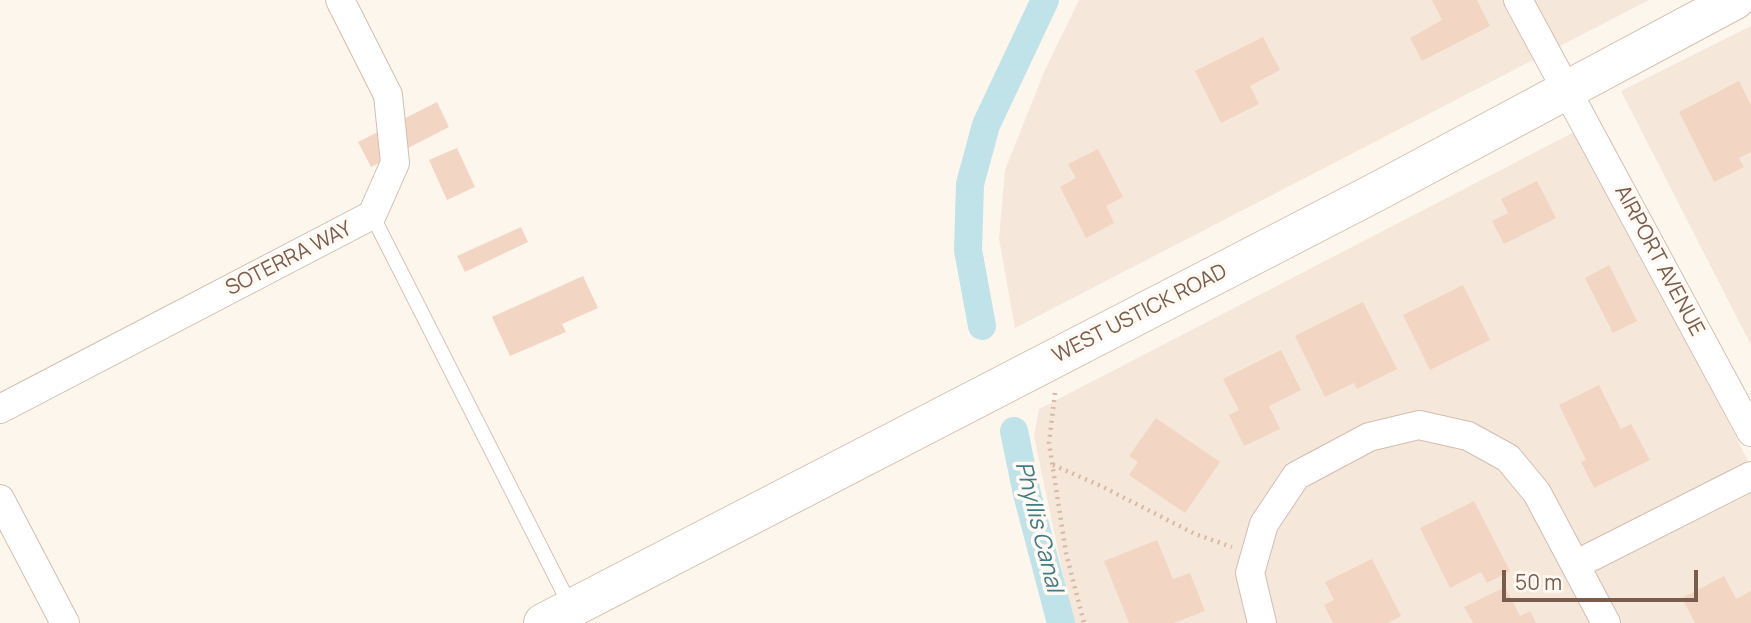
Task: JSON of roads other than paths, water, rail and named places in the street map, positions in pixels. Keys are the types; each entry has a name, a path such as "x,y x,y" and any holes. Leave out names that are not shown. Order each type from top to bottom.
{"main road":[{"name":"WEST USTICK ROAD","path":"557,615 1380,190 1735,0"}],"street":[{"name":"SOTERRA WAY","path":"0,409 372,215 395,163 388,95 340,0"},
{"name":"AIRPORT AVENUE","path":"1518,0 1751,432"},
{"path":"1262,623 1250,573 1264,524 1296,476 1368,437 1419,425 1468,436 1508,458 1537,493 1606,623"},
{"path":"1577,564 1751,476"},
{"path":"0,499 65,623"}],"lane":[{"path":"372,215 557,615"}],"waterway":[{"name":"Phyllis Canal","path":"982,326 968,250 970,184 986,125 1045,0"},
{"name":"Phyllis Canal","path":"1014,431 1027,494 1061,623"}]}
